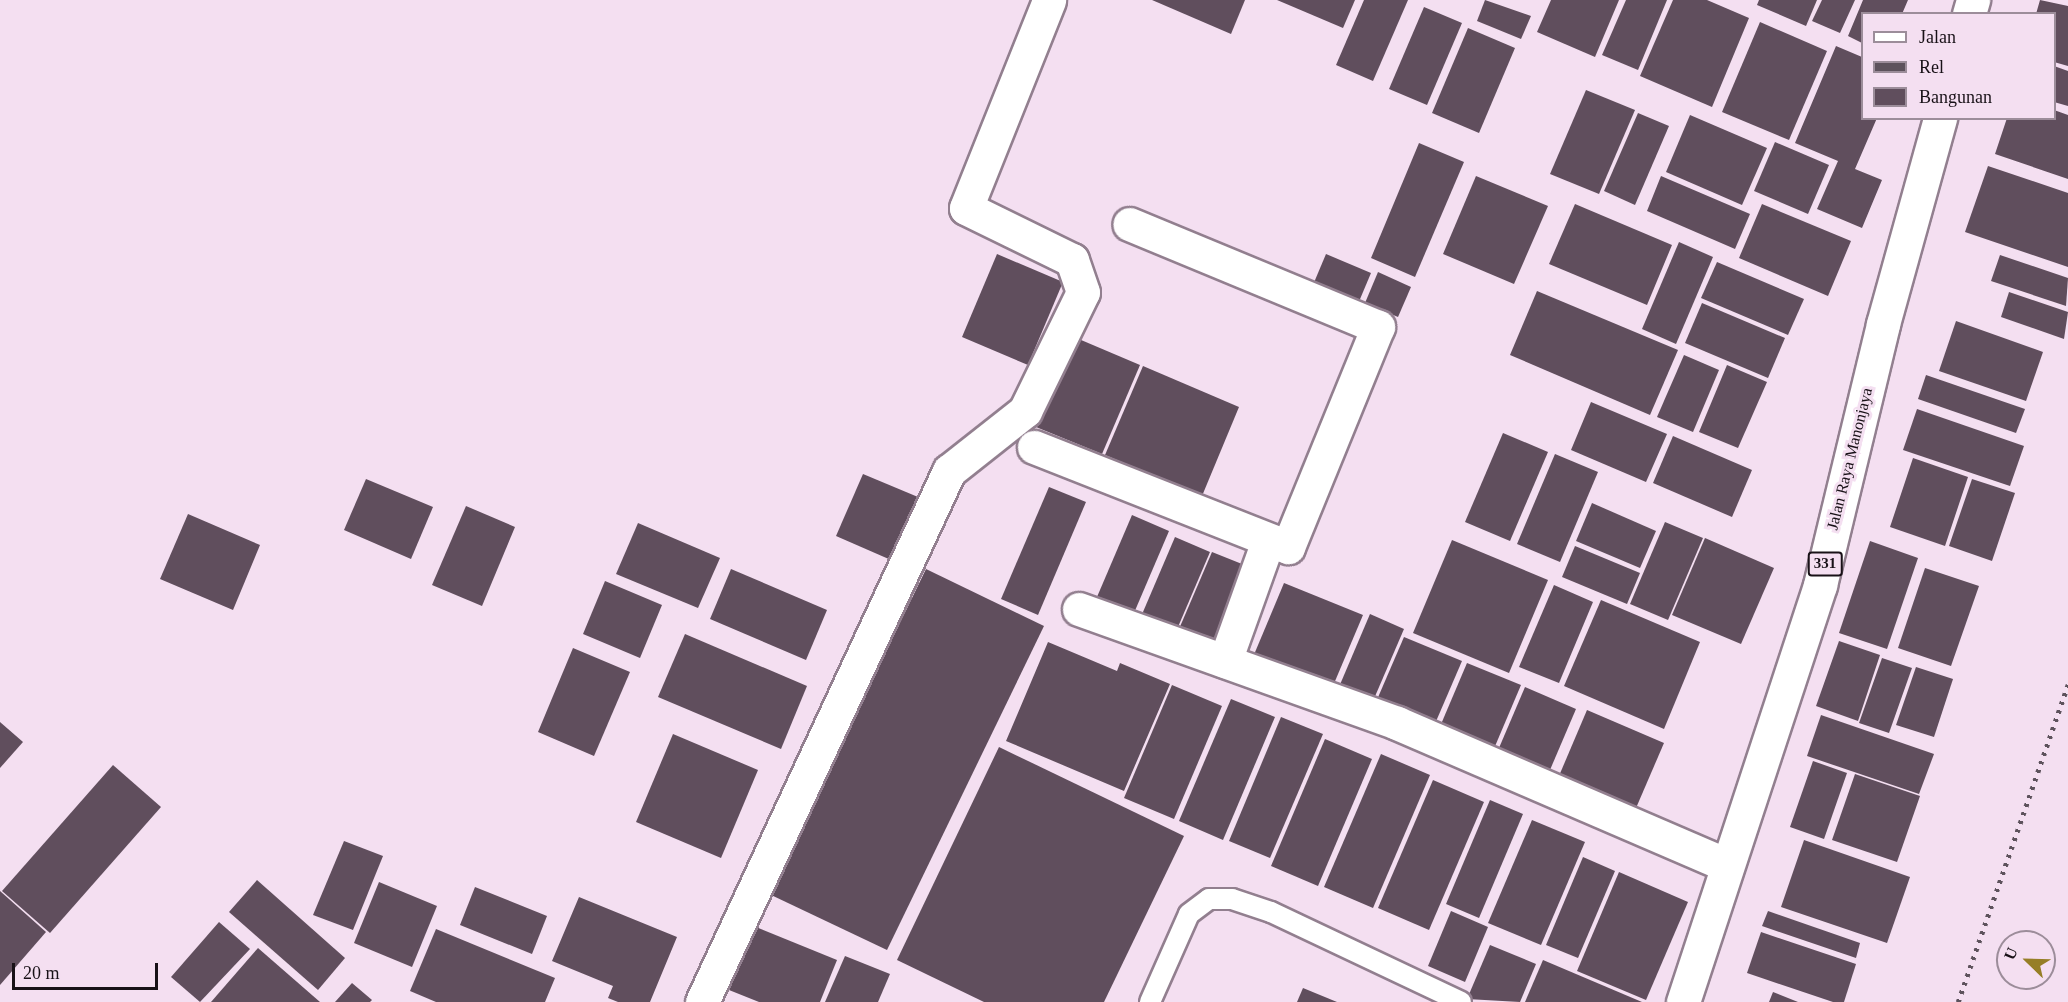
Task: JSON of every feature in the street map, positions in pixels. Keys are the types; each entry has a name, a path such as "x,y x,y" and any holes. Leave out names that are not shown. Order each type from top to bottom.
{"street":[{"path":"702,1002 949,471 1025,411 1083,292 1072,260 966,208 1049,0"},
{"name":"Jalan Raya Manonjaya","path":"1683,1002 1725,864 1820,585 1883,324 1939,120"},
{"path":"1034,447 1288,547 1378,327 1129,224"},
{"path":"1225,661 1268,541"},
{"path":"1079,609 1397,723 1725,864"}],"lane":[{"path":"1150,1002 1189,914 1209,899 1232,900 1270,912 1461,1002"}],"building":[{"path":"1152,0 1245,0 1231,34"},
{"path":"1277,0 1355,0 1343,28"},
{"path":"1364,0 1408,0 1373,81 1336,65"},
{"path":"1485,0 1531,16 1521,39 1477,21"},
{"path":"1551,0 1619,0 1595,57 1537,32"},
{"path":"1626,0 1667,0 1638,70 1602,55"},
{"path":"1673,0 1707,0 1749,18 1712,107 1640,76"},
{"path":"1759,0 1817,0 1806,26 1757,5"},
{"path":"1822,0 1855,0 1840,33 1812,21"},
{"path":"1863,0 1908,0 1903,12 1861,12 1861,42 1848,36"},
{"path":"2040,0 2068,6 2068,66 2056,63 2056,12 2037,12"},
{"path":"1424,7 1462,23 1427,105 1389,89"},
{"path":"1760,22 1827,51 1789,140 1722,112"},
{"path":"1468,28 1515,48 1479,133 1432,113"},
{"path":"1836,46 1861,57 1861,120 1876,120 1855,169 1882,180 1862,228 1817,209 1838,161 1795,143"},
{"path":"2056,67 2068,71 2068,106 2056,103"},
{"path":"1586,90 1635,110 1599,194 1550,174"},
{"path":"2056,111 2068,115 2068,179 1995,154 2006,120 2056,120"},
{"path":"1638,113 1669,126 1635,205 1604,191"},
{"path":"1690,115 1767,148 1742,205 1666,172"},
{"path":"1775,142 1829,165 1808,214 1754,191"},
{"path":"1419,143 1464,162 1415,277 1371,258"},
{"path":"1988,166 2068,193 2068,267 1965,232"},
{"path":"1476,176 1548,206 1514,284 1443,254"},
{"path":"1661,176 1750,214 1735,249 1647,211"},
{"path":"1575,204 1672,245 1647,305 1549,264"},
{"path":"1762,204 1851,241 1828,296 1739,258"},
{"path":"1679,242 1713,257 1676,344 1642,329"},
{"path":"997,254 1063,282 1028,365 962,337"},
{"path":"1326,254 1371,273 1355,311 1310,292"},
{"path":"2000,255 2068,278 2066,306 1991,281"},
{"path":"1717,262 1804,299 1788,335 1701,298"},
{"path":"1378,272 1411,287 1398,317 1365,303"},
{"path":"1537,291 1678,350 1650,415 1510,355"},
{"path":"2009,292 2068,312 2064,339 2001,317"},
{"path":"1702,303 1785,338 1768,378 1685,343"},
{"path":"1956,321 2043,352 2026,401 1939,371"},
{"path":"1074,337 1140,365 1102,454 1036,427"},
{"path":"1684,355 1719,370 1693,432 1657,417"},
{"path":"1727,365 1767,382 1738,448 1699,432"},
{"path":"1143,366 1239,407 1202,496 1105,455"},
{"path":"1926,375 2025,409 2016,433 1918,399"},
{"path":"1591,402 1667,434 1646,482 1571,450"},
{"path":"1917,409 2024,446 2010,486 1903,450"},
{"path":"1503,433 1548,452 1510,541 1465,522"},
{"path":"1673,436 1752,470 1732,517 1653,483"},
{"path":"1555,454 1598,472 1560,562 1517,544"},
{"path":"1913,458 1968,477 1945,546 1890,527"},
{"path":"863,474 918,497 891,560 836,536"},
{"path":"366,479 433,507 411,559 344,530"},
{"path":"1972,479 2015,493 1992,561 1949,546"},
{"path":"1049,487 1086,502 1038,615 1001,599"},
{"path":"1592,503 1656,531 1640,568 1576,541"},
{"path":"466,506 515,527 482,606 432,585"},
{"path":"188,514 260,545 233,610 160,579"},
{"path":"1132,515 1169,531 1131,620 1094,604"},
{"path":"1665,522 1703,538 1668,620 1630,604"},
{"path":"638,523 720,558 698,608 616,574"},
{"path":"1175,537 1210,552 1175,634 1140,619"},
{"path":"1705,538 1774,568 1741,644 1672,615"},
{"path":"1452,540 1548,580 1509,673 1413,633"},
{"path":"1870,541 1918,558 1887,649 1839,633"},
{"path":"1575,546 1640,573 1627,604 1562,577"},
{"path":"1212,552 1247,566 1215,648 1176,636"},
{"path":"1925,568 1979,586 1951,666 1898,648"},
{"path":"731,569 827,610 806,660 710,619"},
{"path":"926,569 1044,626 887,950 769,894"},
{"path":"605,581 662,605 640,658 583,634"},
{"path":"1284,583 1363,615 1330,693 1253,657"},
{"path":"1554,585 1593,602 1559,683 1519,667"},
{"path":"1601,600 1700,642 1664,729 1564,686"},
{"path":"1370,614 1404,629 1370,708 1336,694"},
{"path":"685,634 807,686 781,749 658,697"},
{"path":"1404,637 1462,661 1431,733 1373,709"},
{"path":"1839,641 1880,655 1858,721 1816,706"},
{"path":"1048,642 1117,671 1120,663 1170,684 1124,791 1006,741"},
{"path":"573,648 630,672 594,756 538,732"},
{"path":"1882,658 1912,668 1889,733 1859,723"},
{"path":"1467,663 1521,685 1490,758 1436,736"},
{"path":"1916,667 1953,679 1934,737 1896,725"},
{"path":"1172,685 1222,706 1174,819 1124,798"},
{"path":"1525,687 1576,709 1544,784 1493,762"},
{"path":"1231,699 1275,717 1223,840 1179,821"},
{"path":"1587,710 1664,743 1630,822 1553,790"},
{"path":"1821,715 1934,754 1919,794 1807,756"},
{"path":"1281,717 1323,734 1270,858 1229,841"},
{"path":"0,722 23,742 0,768"},
{"path":"673,734 758,770 721,858 636,822"},
{"path":"1325,739 1372,759 1318,886 1271,866"},
{"path":"999,747 1184,836 1104,1002 984,1002 897,960"},
{"path":"1381,754 1430,775 1373,908 1324,887"},
{"path":"1813,761 1847,773 1824,839 1790,827"},
{"path":"113,765 161,807 50,933 2,891"},
{"path":"1855,774 1920,796 1897,862 1832,840"},
{"path":"1433,780 1484,802 1429,930 1378,908"},
{"path":"1490,800 1523,814 1479,918 1446,904"},
{"path":"1532,820 1585,842 1541,945 1488,923"},
{"path":"1804,840 1910,877 1887,943 1781,907"},
{"path":"344,841 383,856 353,930 313,915"},
{"path":"1583,857 1615,871 1578,958 1546,945"},
{"path":"1619,872 1688,902 1646,1000 1577,971"},
{"path":"257,880 345,958 318,990 229,912"},
{"path":"379,882 437,906 412,967 354,943"},
{"path":"475,887 547,916 532,954 460,925"},
{"path":"0,891 46,932 0,985"},
{"path":"579,897 677,937 650,1002 618,1002 608,998 613,986 552,961"},
{"path":"1451,911 1488,927 1465,982 1428,966"},
{"path":"1768,911 1860,943 1856,958 1762,926"},
{"path":"219,922 250,949 200,1002 171,977"},
{"path":"751,925 837,960 820,1002 759,1002 724,988"},
{"path":"436,929 555,978 545,1002 436,1002 410,991"},
{"path":"1761,932 1856,964 1844,1002 1833,1002 1747,973"},
{"path":"1490,945 1536,964 1520,1002 1467,999"},
{"path":"258,948 320,1002 211,1002"},
{"path":"845,956 890,974 878,1002 825,1002"},
{"path":"1543,960 1642,1002 1525,1002"},
{"path":"352,983 372,1000 370,1002 335,1002"},
{"path":"1303,988 1337,1002 1297,1002"},
{"path":"1773,992 1798,1002 1769,1002"}],"railway":[{"path":"1958,1002 2068,684"}]}
